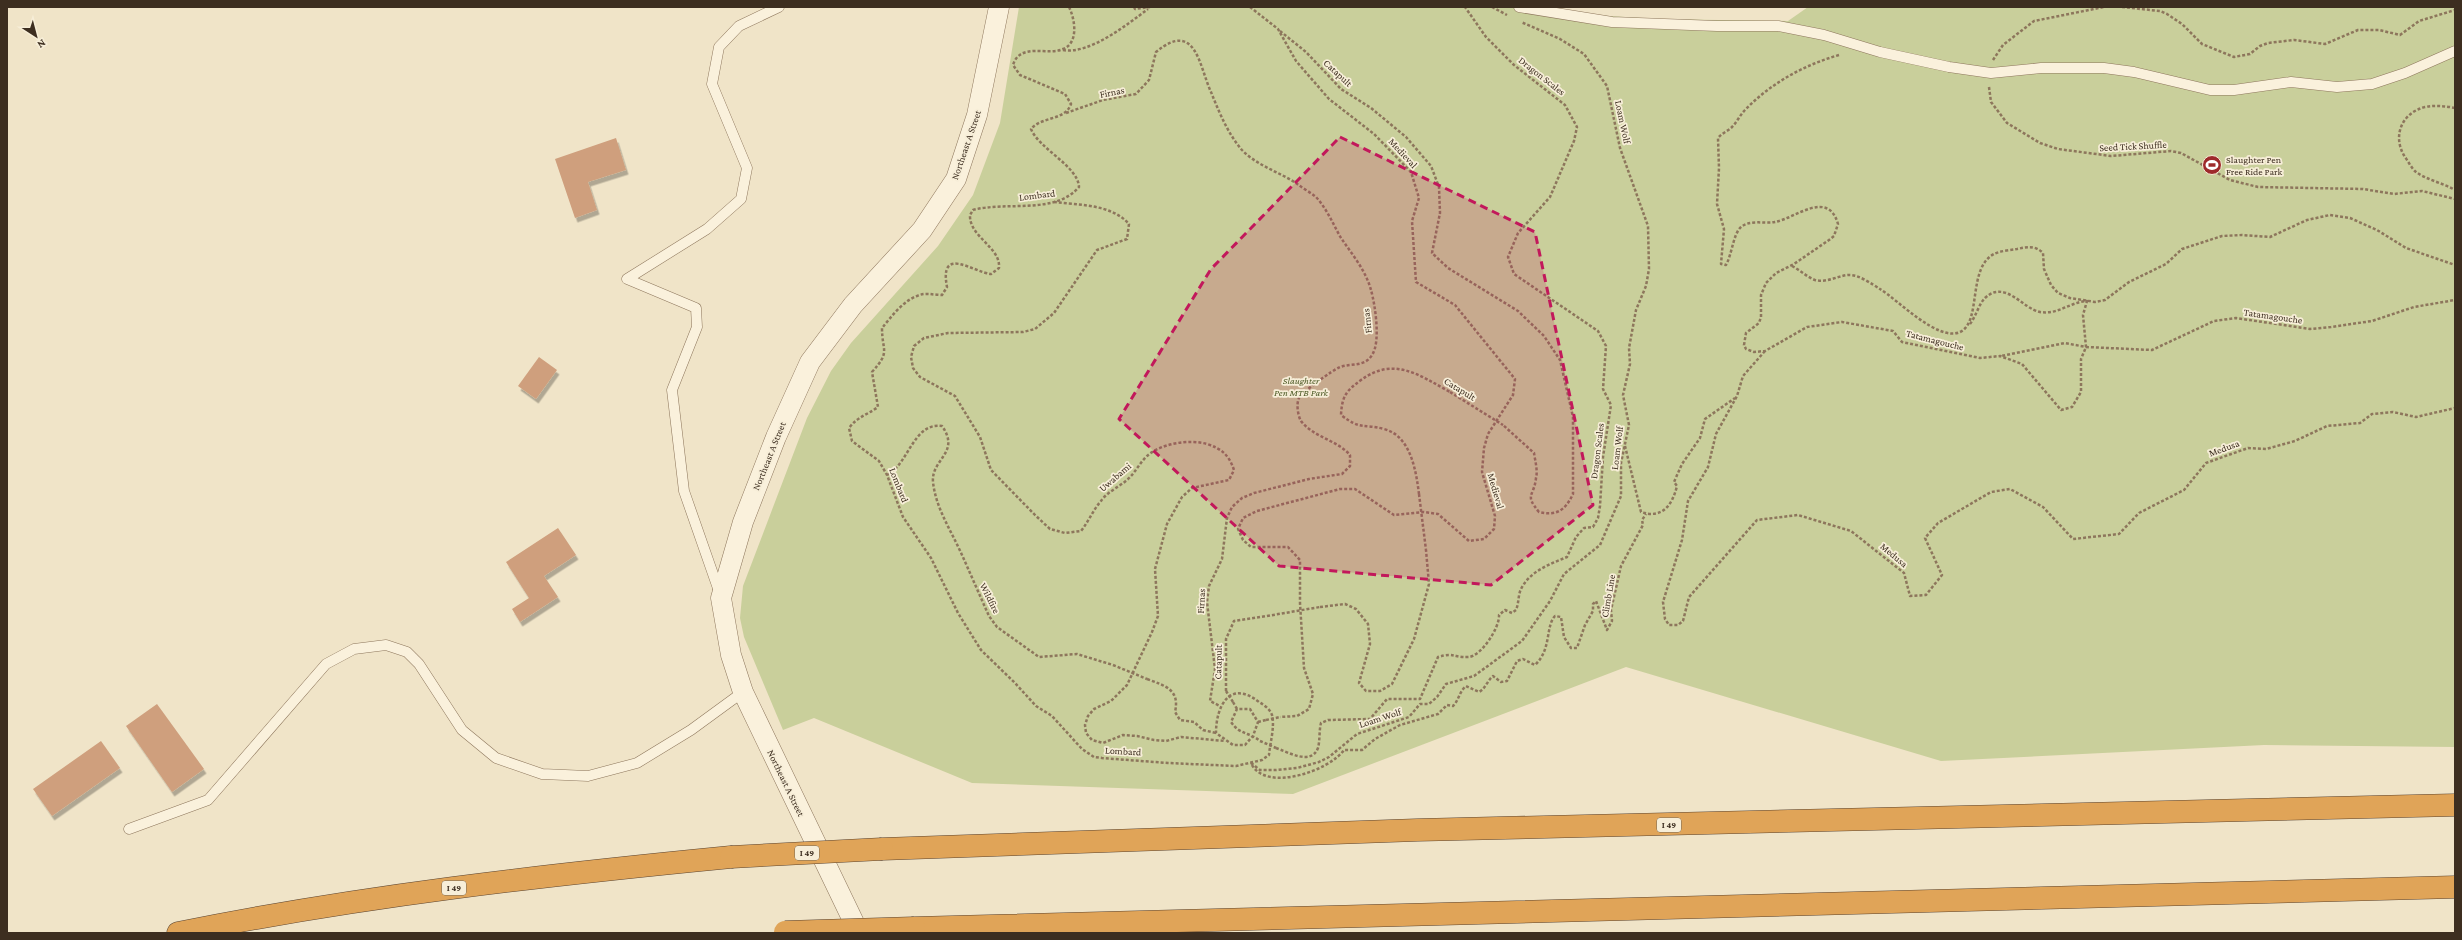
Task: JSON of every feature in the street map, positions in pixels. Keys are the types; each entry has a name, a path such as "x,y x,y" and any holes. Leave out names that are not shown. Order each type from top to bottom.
{"highway":[{"name":"I 49","path":"178,933 313,908 455,888 579,871 731,857 882,849 1417,830 2455,805"},
{"path":"779,932 2455,887"}],"street":[{"name":"Northeast A Street","path":"859,933 743,692 731,655 721,598 743,522 776,437 810,362 853,305 922,230 956,179 977,115 999,7"}],"lane":[{"path":"721,598 684,491 672,390 697,327 696,308 627,279 706,229 741,199 748,168 712,84 719,47 739,26 779,7"},
{"path":"1519,7 1612,22 1717,26 1778,26 1824,34 1924,63 1991,73 2079,66 2134,72 2210,90 2234,90 2291,82 2324,87 2351,87 2385,80 2455,51"},
{"path":"129,829 208,800 326,664 354,649 386,645 407,652 418,664 462,730 496,758 542,774 588,776 637,763 691,730 743,692"}],"path":[{"path":"1063,50 1070,45 1074,32 1072,14 1069,7"},
{"path":"1134,7 1135,9 1149,8"},
{"name":"Medieval","path":"1250,7 1278,29 1302,70 1329,100 1374,134 1411,172 1419,198 1412,221 1416,282 1455,305 1515,379 1513,395 1488,434 1484,448 1482,472 1495,516 1494,529 1484,539 1469,541 1438,514 1424,512 1394,515 1355,488 1340,489 1257,511 1243,518 1238,529 1243,540 1251,547 1288,547 1300,560 1300,603 1304,668 1313,694 1309,709 1297,716 1280,717 1258,722"},
{"name":"Dragon Scales","path":"1253,736 1276,748 1306,758 1314,754 1318,747 1321,723 1328,720 1370,719 1387,699 1420,699 1438,657 1450,653 1469,657 1480,652 1500,623 1499,615 1505,610 1512,613 1516,610 1520,590 1527,580 1548,565 1567,557 1576,538 1584,528 1593,527 1598,518 1603,456 1611,405 1603,389 1606,346 1598,331 1514,274 1508,257 1518,233 1550,197 1574,141 1577,127 1565,105 1514,65 1486,38 1466,7"},
{"path":"1492,7 1511,17"},
{"name":"Seed Tick Shuffle","path":"2104,7 2034,21 1996,52 1988,89 1991,102 2007,123 2040,143 2058,149 2111,156 2171,152 2181,154 2230,180 2258,187 2363,189 2394,194 2422,191 2455,198"},
{"path":"2122,7 2160,11 2167,14 2182,24 2202,44 2234,57 2250,54 2260,46 2268,43 2294,40 2325,44 2358,30 2379,30 2400,35 2420,21 2455,10"},
{"path":"1064,114 1071,104 1065,94 1020,75 1014,65 1015,60 1025,53 1063,50 1071,52 1102,39 1149,8"},
{"name":"Loam Wolf","path":"1251,763 1260,770 1276,770 1297,768 1319,762 1329,757 1357,734 1409,717 1420,704 1429,704 1437,697 1446,684 1474,676 1522,641 1550,601 1564,574 1600,545 1620,496 1621,464 1629,425 1622,395 1629,370 1630,348 1636,310 1646,286 1649,269 1648,226 1620,148 1607,86 1591,62 1575,48 1516,19"},
{"name":"Catapult","path":"1236,709 1226,690 1226,639 1234,621 1345,604 1356,609 1368,624 1370,644 1359,683 1366,691 1380,690 1392,684 1414,640 1429,584 1416,474 1404,442 1385,429 1354,426 1341,415 1342,399 1352,386 1369,374 1384,368 1399,368 1419,374 1503,425 1534,453 1536,478 1529,496 1531,502 1539,512 1551,515 1563,509 1573,494 1573,417 1560,360 1544,336 1518,311 1448,268 1432,253 1440,213 1439,187 1432,166 1406,137 1371,108 1341,89 1306,52 1278,29"},
{"name":"Firnas","path":"1064,114 1103,100 1136,94 1150,80 1156,52 1172,41 1184,41 1193,48 1199,57 1210,90 1236,142 1250,157 1315,197 1332,220 1368,280 1372,292 1377,335 1373,355 1367,362 1340,367 1303,393 1298,399 1298,415 1302,421 1311,429 1343,447 1350,455 1350,466 1342,474 1309,479 1242,498 1232,507 1227,518 1222,559 1209,586 1207,602 1215,669 1210,701 1220,706"},
{"path":"1765,351 1754,352 1746,349 1744,339 1746,333 1758,323 1761,316 1761,295 1766,283 1776,273 1791,266 1834,236 1838,224 1836,217 1827,209 1815,207 1776,222 1746,224 1740,229 1736,236 1733,253 1726,265 1721,264 1724,229 1717,204 1720,168 1718,138 1723,132 1731,128 1744,111 1772,86 1804,67 1843,54"},
{"path":"2455,108 2439,105 2424,107 2409,115 2400,125 2398,136 2402,153 2415,172 2455,190"},
{"name":"Lombard","path":"1064,114 1040,121 1031,128 1033,134 1075,176 1079,187 1071,197 1051,202 974,210 970,215 972,229 995,256 999,262 999,268 991,274 966,264 952,264 947,268 945,275 946,291 942,295 931,293 917,296 905,304 882,328 886,348 883,359 872,372 878,407 870,413 856,418 849,428 852,441 879,461 887,475 890,488 903,517 931,558 958,613 976,644 996,667 1016,682 1036,706 1052,716 1082,749 1094,757 1102,758 1236,766 1262,760 1269,755 1272,715 1266,707 1252,697 1241,693 1230,696 1220,706"},
{"name":"Uwabami","path":"1051,202 1113,211 1123,217 1129,224 1127,239 1097,250 1054,314 1035,329 1023,332 948,333 924,338 914,346 911,357 913,368 920,377 955,396 980,437 990,470 1050,528 1065,533 1081,531 1092,518 1101,500 1128,480 1147,456 1159,448 1188,442 1203,443 1217,447 1229,456 1234,470 1229,480 1192,488 1182,497 1167,524 1155,569 1158,616 1134,674 1120,694 1094,709 1088,716 1085,725 1086,734 1092,740 1103,743 1123,735 1166,741 1181,737 1228,742"},
{"path":"1791,266 1815,280 1824,280 1849,274 1864,279 1882,290 1921,321 1954,334 1966,328 1987,296 1996,293 2014,295 2031,309 2040,312 2060,310 2074,303 2105,300 2129,282 2166,264 2182,249 2222,236 2242,235 2270,238 2307,220 2330,215 2350,218 2406,248 2455,265"},
{"path":"1966,328 1979,273 1986,262 1994,254 2030,246 2039,249 2043,253 2044,269 2051,286 2058,293 2087,301"},
{"name":"Tatamagouche","path":"1765,351 1807,327 1842,322 1893,332 1902,342 1980,358 2000,356 2022,364 2061,410 2072,407 2081,392 2081,359 2086,347 2152,350 2214,321 2236,318 2310,329 2372,321 2414,307 2455,300"},
{"path":"2000,356 2065,343 2086,347 2083,315 2087,301"},
{"name":"Medusa","path":"1765,351 1743,376 1737,396 1716,434 1708,467 1688,501 1682,540 1663,602 1664,619 1669,625 1678,624 1683,621 1689,597 1757,520 1798,515 1851,531 1904,573 1910,596 1926,595 1942,575 1925,538 1938,523 1991,492 2010,488 2043,507 2073,539 2119,534 2139,513 2184,490 2206,463 2248,448 2266,449 2295,441 2327,426 2360,423 2372,414 2393,412 2416,417 2455,408"},
{"path":"1625,444 1641,512 1651,516 1659,514 1670,504 1677,486 1674,482 1682,464 1700,438 1705,419 1737,396"},
{"name":"Wildfire","path":"887,475 899,465 922,432 935,425 942,426 947,433 949,447 937,467 933,480 939,510 993,622 997,627 1039,657 1077,654 1113,665 1161,684 1176,697 1175,712 1180,720 1194,722 1204,730 1216,733"},
{"name":"Climb Line","path":"1251,763 1256,772 1263,776 1302,776 1331,763 1344,750 1362,750 1375,740 1400,725 1438,714 1447,705 1453,706 1458,701 1461,690 1466,686 1479,692 1484,690 1488,680 1493,676 1501,682 1507,681 1517,661 1523,659 1535,665 1540,660 1548,642 1551,620 1555,616 1561,617 1564,637 1571,648 1577,648 1580,644 1585,625 1596,601 1607,630 1612,621 1611,610 1621,566 1643,525 1642,520 1646,514"},
{"path":"1220,706 1216,733 1233,745 1245,745 1253,736 1258,722 1250,709 1236,709 1231,722 1238,732 1253,736"}],"highlighted area":[{"path":"1340,137 1535,232 1593,505 1491,585 1279,566 1119,419 1211,269"}],"green space":[{"name":"Slaughter Pen MTB Park","path":"1019,7 1544,7 1577,14 1657,19 1788,21 1808,7 2455,7 2455,747 2264,745 1941,761 1626,667 1293,794 972,783 814,718 783,730 744,637 740,618 743,586 807,418 831,371 851,343 938,246 973,195 1000,123"}],"building":[{"path":"616,138 626,170 588,182 597,210 575,218 555,159"},
{"path":"539,357 557,370 536,399 518,386"},
{"path":"558,528 576,555 544,576 558,597 520,622 512,609 529,598 506,562"},
{"path":"157,704 204,769 172,792 126,726"},
{"path":"101,741 120,768 52,816 33,789"}],"place":[{"name":"Slaughter Pen Free Ride Park","path":"2212,165"}]}
